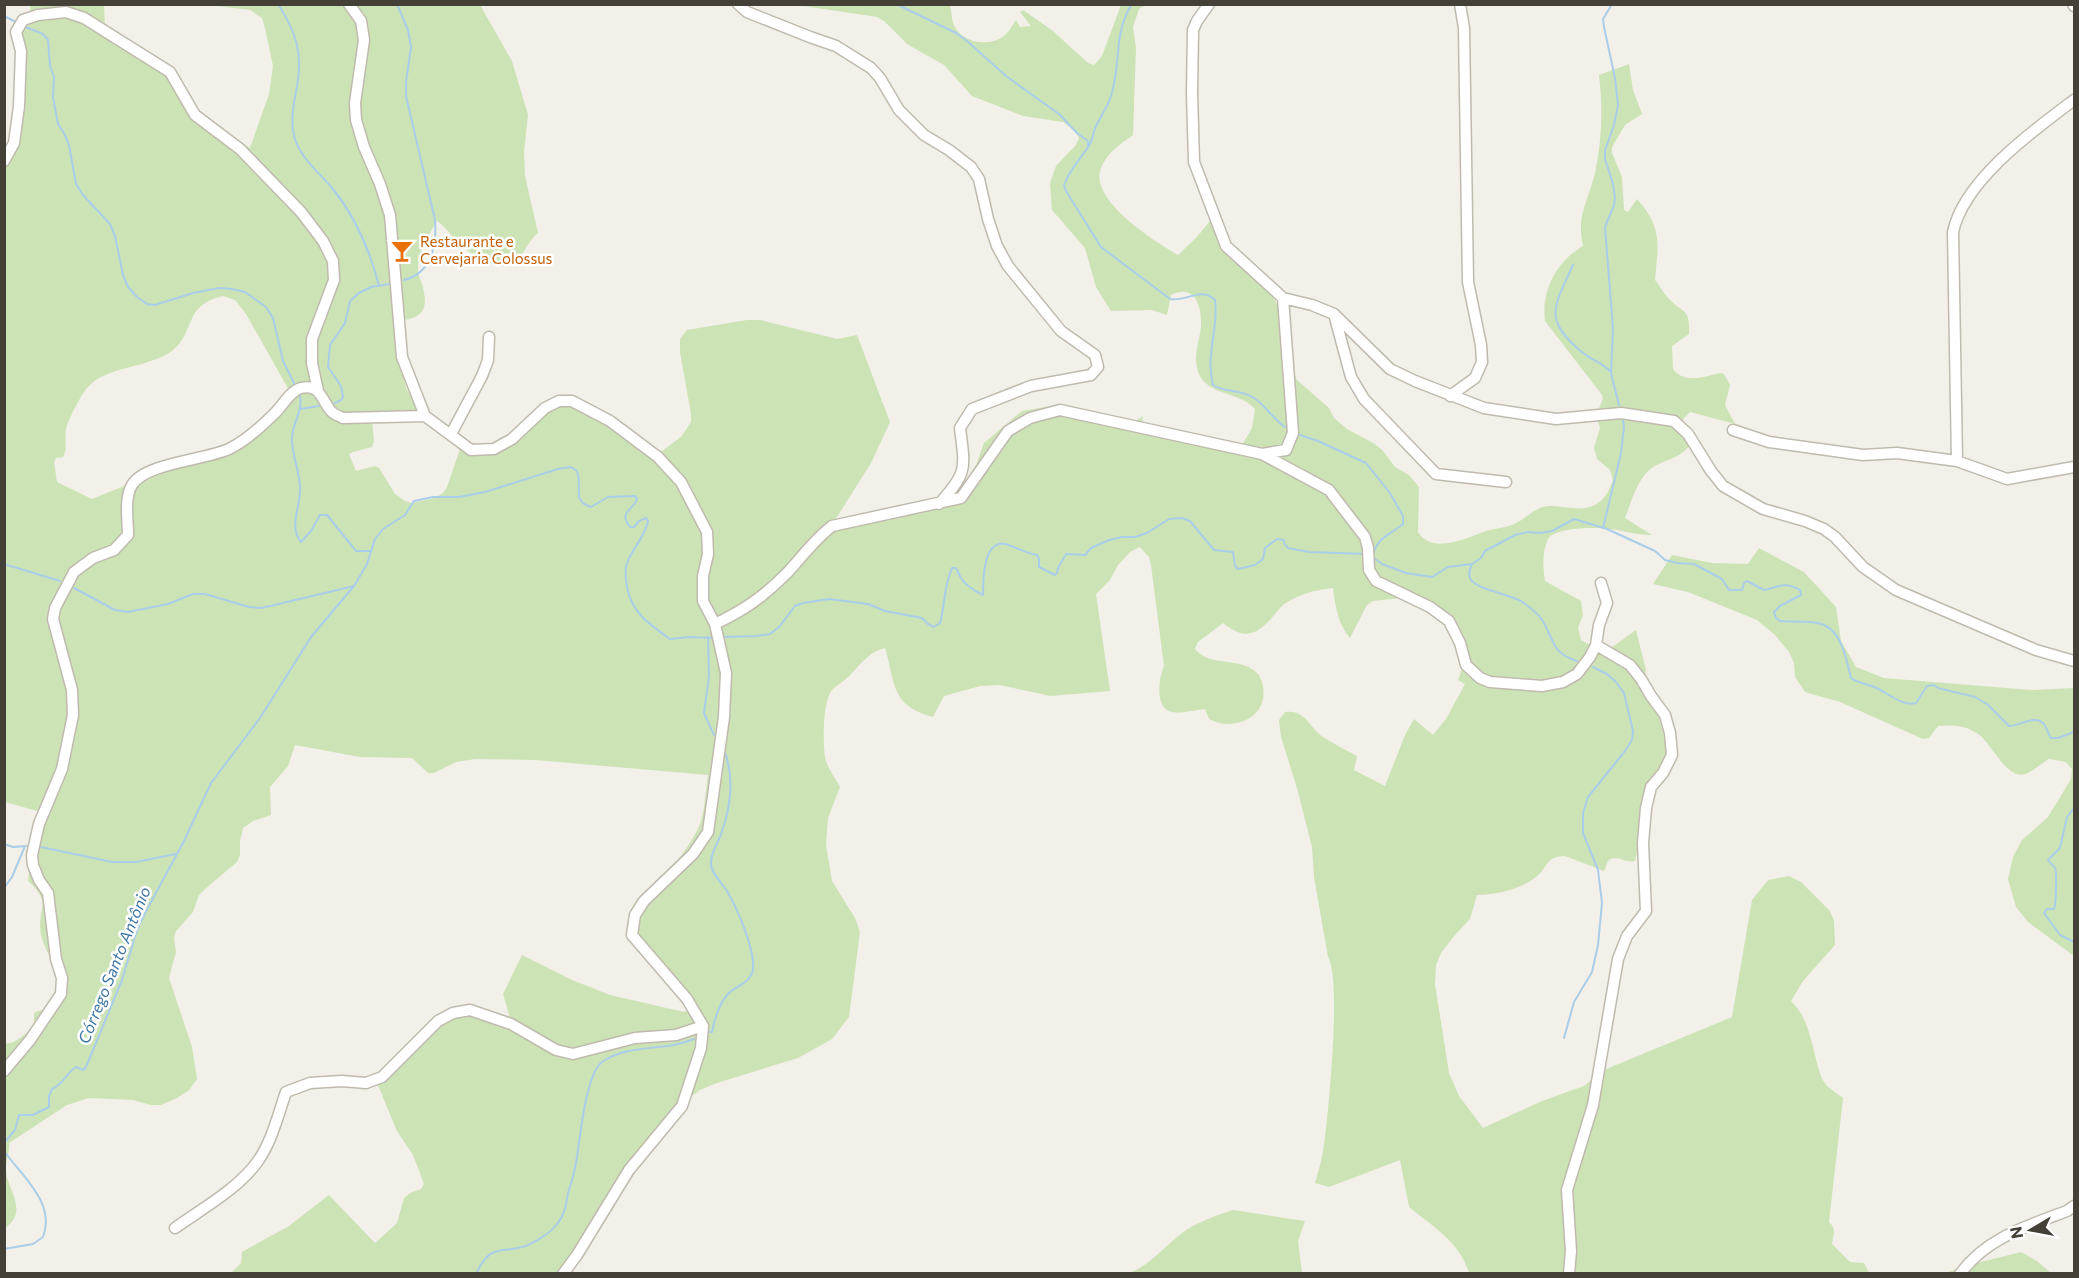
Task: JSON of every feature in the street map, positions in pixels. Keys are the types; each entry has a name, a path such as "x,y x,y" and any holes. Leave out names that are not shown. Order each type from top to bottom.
{"street":[{"path":"350,4 361,21 364,40 355,103 356,120 390,215 402,357 425,416 471,450 494,449 512,439 545,408 559,401 572,401 610,421 658,457 681,482 707,532 708,554 703,576 703,601 716,624 726,673 724,717 708,832 693,854 644,901 635,915 632,935 687,999 703,1026 701,1048 682,1106 629,1170 577,1255 562,1274"},
{"path":"738,4 747,12 810,38 836,45 871,68 880,78 899,110 924,135 971,167 979,179 997,246 1008,266 1061,331 1095,355 1098,367 1091,375 1031,386 972,410 960,428 965,464 957,483 939,504"},
{"path":"1209,4 1193,30 1194,162 1226,246 1283,298 1312,305 1334,314 1390,369 1448,393 1450,396 1484,408 1556,419 1621,413 1674,421 1688,434 1723,486 1763,509 1824,529 1835,537 1863,567 1896,590 2036,650 2074,661"},
{"path":"1450,396 1475,378 1482,362 1482,345 1468,282 1464,28 1460,4"},
{"path":"4,160 14,143 19,106 21,51 17,30 23,20 38,15 66,12 84,18 170,72 195,115 240,149 301,212 322,241 333,261 334,280 318,317 312,339 312,363 318,391 331,412 343,418 425,416"},
{"path":"1957,461 1953,232 1956,220 1975,188 1997,164 2032,131 2074,100"},
{"path":"1262,454 1286,450 1293,433 1283,298"},
{"path":"1334,314 1351,377 1364,399 1436,474 1506,482"},
{"path":"451,434 482,376 488,360 489,337"},
{"path":"4,1071 30,1040 61,994 62,978 56,959 48,893 39,880 32,855 39,824 62,769 73,715 72,690 53,619 55,608 74,572 93,558 114,550 128,535 128,500 132,485 142,475 155,469 216,455 240,444 277,411 290,395 301,388 318,391"},
{"path":"716,624 744,610 765,594 817,538 832,526 961,498 1008,431 1030,418 1060,410 1262,454 1329,490 1365,537 1369,570 1376,581 1430,607 1449,621 1460,643 1466,665 1480,678 1490,682 1542,686 1563,682 1577,674 1596,645 1599,625 1607,603 1601,583"},
{"path":"1733,430 1781,444 1863,454 1897,453 1957,461 2007,479 2074,467"},
{"path":"1569,1274 1571,1251 1567,1190 1593,1106 1618,959 1627,936 1646,911 1643,843 1646,808 1651,787 1663,773 1672,755 1665,715 1641,679 1630,665 1596,645"},
{"path":"175,1228 220,1197 258,1162 269,1141 286,1092 310,1083 342,1081 366,1083 382,1077 438,1022 453,1013 470,1010 511,1024 556,1050 573,1054 635,1038 676,1035 703,1026"},
{"path":"1960,1274 1968,1263 1987,1246 2006,1234 2067,1211 2074,1206"}],"green space":[{"path":"30,5 104,5 105,27 178,80 188,108 250,148 269,94 273,66 265,28 262,18 250,10 210,5 480,5 512,61 528,115 524,152 525,176 538,233 515,262 501,266 484,261 468,251 437,221 419,257 418,273 425,300 422,311 413,318 397,321 401,366 406,388 424,420 372,419 374,441 372,447 349,454 356,471 375,466 379,468 395,494 405,501 412,503 435,498 447,487 460,449 486,449 557,405 585,406 648,452 662,451 681,437 691,422 680,339 687,330 760,320 837,339 857,335 890,422 871,463 835,520 935,499 957,492 971,479 984,443 1022,411 1064,404 1126,420 1137,420 1143,416 1142,428 1242,445 1252,428 1255,409 1241,399 1209,386 1198,372 1196,355 1201,318 1198,304 1191,294 1179,292 1171,295 1167,315 1152,310 1111,311 1096,287 1085,248 1052,210 1050,183 1056,166 1076,145 1079,138 1074,130 1063,122 1023,116 972,96 944,65 907,44 877,17 797,5 950,5 952,21 961,35 981,42 1001,38 1016,20 1020,27 1031,26 1020,12 1023,10 1053,31 1088,63 1094,65 1102,56 1121,5 1146,5 1139,9 1133,27 1136,48 1133,135 1114,149 1101,168 1100,180 1104,193 1126,219 1178,255 1214,216 1228,245 1269,289 1282,314 1289,361 1297,380 1329,408 1334,418 1347,429 1375,444 1395,467 1409,475 1419,487 1418,532 1424,539 1441,544 1509,526 1547,506 1591,507 1603,498 1612,483 1610,470 1597,459 1594,448 1600,428 1596,415 1603,399 1602,395 1545,321 1544,309 1548,288 1558,268 1583,246 1582,217 1595,173 1600,136 1599,75 1629,64 1633,90 1642,114 1625,125 1612,147 1612,153 1622,177 1624,210 1628,212 1637,199 1651,219 1657,237 1655,280 1669,299 1687,315 1689,334 1672,346 1673,369 1688,378 1724,374 1730,385 1725,405 1735,424 1690,412 1683,419 1684,428 1691,443 1682,453 1648,471 1637,487 1625,518 1652,535 1587,528 1559,532 1548,539 1543,566 1545,581 1581,601 1583,615 1578,628 1581,640 1595,648 1608,650 1636,630 1646,670 1644,686 1658,715 1665,739 1667,766 1653,789 1635,861 1614,858 1607,862 1604,871 1565,856 1554,858 1540,874 1522,885 1500,892 1477,895 1470,919 1441,953 1436,965 1435,984 1449,1073 1459,1096 1483,1128 1542,1101 1584,1086 1604,1070 1732,1017 1752,900 1768,880 1789,876 1801,882 1830,911 1834,921 1835,945 1803,981 1791,1001 1803,1018 1811,1038 1822,1079 1827,1086 1843,1098 1829,1222 1834,1230 1832,1244 1850,1262 1864,1263 1869,1273 1469,1273 1465,1262 1452,1244 1409,1207 1400,1160 1329,1187 1315,1183 1323,1152 1328,1111 1333,1050 1334,992 1314,877 1312,847 1281,737 1279,720 1285,712 1302,716 1323,737 1357,756 1354,770 1385,786 1405,735 1414,719 1433,735 1446,719 1465,684 1458,680 1466,658 1465,639 1452,618 1401,598 1373,601 1367,605 1350,638 1340,621 1333,588 1314,591 1284,604 1268,622 1256,631 1240,633 1223,623 1198,642 1195,649 1201,655 1240,664 1259,675 1262,683 1262,703 1249,719 1227,724 1209,719 1205,709 1172,712 1166,710 1160,699 1159,692 1164,666 1151,565 1149,557 1140,547 1130,552 1118,565 1110,580 1096,594 1110,691 1050,696 1000,685 980,686 944,696 933,717 909,706 897,692 885,648 863,661 848,678 834,688 830,693 825,711 824,750 827,765 840,787 828,818 826,845 832,881 855,918 860,932 849,1017 832,1039 798,1058 717,1083 700,1090 689,1098 664,1127 558,1273 231,1273 241,1263 242,1252 289,1226 329,1195 375,1243 397,1223 404,1198 421,1189 424,1184 413,1155 397,1131 377,1083 453,1014 510,1018 503,994 522,955 572,980 610,995 684,1012 688,1010 680,990 628,940 628,925 633,905 668,872 696,833 702,816 708,775 536,760 475,759 456,762 434,773 428,773 412,758 360,757 295,745 288,766 270,787 271,815 253,821 243,828 237,862 199,895 193,912 176,931 174,938 176,952 169,978 192,1047 197,1079 189,1090 161,1105 133,1100 89,1098 67,1105 9,1143 6,1171 15,1201 16,1215 5,1228 5,1044 14,1042 34,1028 34,1013 51,1005 57,997 59,988 55,970 41,935 42,901 36,889 28,881 32,849 41,812 5,802 4,163 15,140 16,28 30,25","holes":["223,296 235,300 246,314 289,390 268,417 221,452 149,473 134,482 92,499 57,482 54,462 56,458 63,457 67,425 87,388 105,375 152,361 172,351 184,336 196,312 210,300"]},
{"path":"1759,548 1804,572 1836,607 1841,641 1856,667 1884,678 2031,690 2074,688 2074,956 2028,922 2016,907 2008,879 2013,857 2022,840 2048,817 2071,779 2072,769 2066,762 2049,759 2028,773 2018,774 2005,766 1978,734 1964,727 1938,726 1929,738 1923,739 1840,702 1805,692 1795,677 1794,663 1789,652 1775,635 1757,620 1688,592 1653,584 1672,555 1712,563 1748,564"},
{"path":"1233,1210 1305,1221 1298,1241 1302,1273 1130,1273 1151,1260 1188,1229"},
{"path":"2021,1252 2037,1261 2051,1273 1935,1274 1957,1268 1965,1257 1977,1263"}],"waterway":[{"path":"278,4 294,34 298,53 299,74 292,117 294,136 300,151 332,188 355,222 379,286"},
{"path":"397,4 408,30 411,47 406,96 435,220 435,239 427,265 404,280"},
{"path":"896,4 956,33 967,41 1006,76 1059,114 1088,141 1088,146"},
{"path":"1132,4 1119,39 1116,75 1110,99 1095,128 1089,146 1066,179 1064,185 1066,191 1101,247 1170,299 1204,294 1215,300 1216,311 1210,363 1213,385 1249,395 1285,427"},
{"path":"1612,4 1603,19 1618,105 1605,150 1605,159 1615,197 1605,227 1613,329 1611,373 1619,405"},
{"path":"4,16 18,23"},
{"path":"23,26 43,34 48,40 58,124 69,145 76,184 110,224 128,287 147,304 155,305 193,293 219,288 245,292 266,307 273,318 283,361 294,383"},
{"path":"1573,265 1557,302 1557,321 1561,331 1570,341 1610,371"},
{"path":"335,403 343,397 341,386 328,367 330,345 345,323 350,301 371,287 389,284"},
{"path":"300,396 300,407 292,437 300,488 295,523 297,536 301,542 311,531 320,515 327,515 356,551 370,551"},
{"path":"300,409 319,406"},
{"path":"1603,528 1621,453 1623,420"},
{"path":"1300,435 1366,463 1390,493 1403,516 1403,524 1382,540 1373,554"},
{"name":"Córrego Santo Antônio","path":"4,1143 15,1130 19,1115 33,1115 49,1107 49,1096 52,1089 76,1067 83,1070 86,1067 122,980 137,930 183,843 211,783 260,718 311,637 354,586 367,564 375,539 383,529 405,515 414,501 485,492 571,467 577,471 579,477 579,497 591,507 608,497 635,496 637,499 626,514 627,522 630,527 634,527 639,521 646,518 648,521 626,566 627,587 633,604 649,623 670,639 715,638"},
{"path":"722,637 770,634 779,627 795,606 829,599 868,604 885,611 922,618 934,627 940,623 947,581 952,568 956,568 961,578 983,595 983,580 988,554 998,544 1005,544 1037,555 1039,567 1055,575 1066,554 1085,555 1091,548 1109,540 1147,533 1169,519 1182,518 1190,521 1214,550 1233,552 1235,566 1238,569 1255,565 1263,559 1265,548 1277,539 1284,540 1288,548 1309,552 1366,554"},
{"path":"1371,556 1382,564 1406,573 1432,577 1448,567 1472,564 1481,558 1485,551 1515,535 1552,531 1574,519 1607,529 1655,551 1665,560 1694,564 1722,579 1729,590 1742,590 1747,581 1764,590 1786,585 1800,590 1801,595 1780,606 1774,612 1776,618 1780,621 1814,622 1826,626 1833,631 1842,645 1851,678 1879,689 1900,701 1916,703 1927,686 1934,685 1975,697 1987,704 2009,726 2036,720 2044,724 2051,738 2074,732"},
{"path":"4,564 60,581"},
{"path":"1472,564 1469,574 1473,582 1516,598 1529,607 1538,614 1557,649 1577,661"},
{"path":"74,588 115,610 128,612 168,604 193,594 205,594 249,607 262,608 354,586"},
{"path":"708,637 709,676 704,713 714,735"},
{"path":"1564,1038 1574,1002 1592,972 1598,945 1602,903 1598,870 1583,833 1583,813 1588,797 1625,751 1632,740 1633,731 1624,693 1607,674 1593,667"},
{"path":"710,1032 712,1032 725,997 747,981 753,969 751,951 740,918 711,864 729,802 729,769 723,748"},
{"path":"2074,797 2074,808 2067,817 2060,848 2048,860 2056,871 2055,901 2054,909 2047,909 2044,913 2060,935 2074,942"},
{"path":"4,844 13,847 26,846"},
{"path":"4,888 12,877 25,846"},
{"path":"41,847 112,862 136,862 176,854"},
{"path":"476,1274 492,1253 532,1243 548,1233 560,1220 565,1209 575,1166 588,1092 596,1069 602,1062 624,1052 683,1043 694,1039"},
{"name":"Córrego Santo Antônio","path":"4,1151 28,1180 41,1201 46,1225 43,1237 33,1244 4,1249"}],"place":[{"name":"Restaurante e Cervejaria Colossus","path":"402,251"}]}
